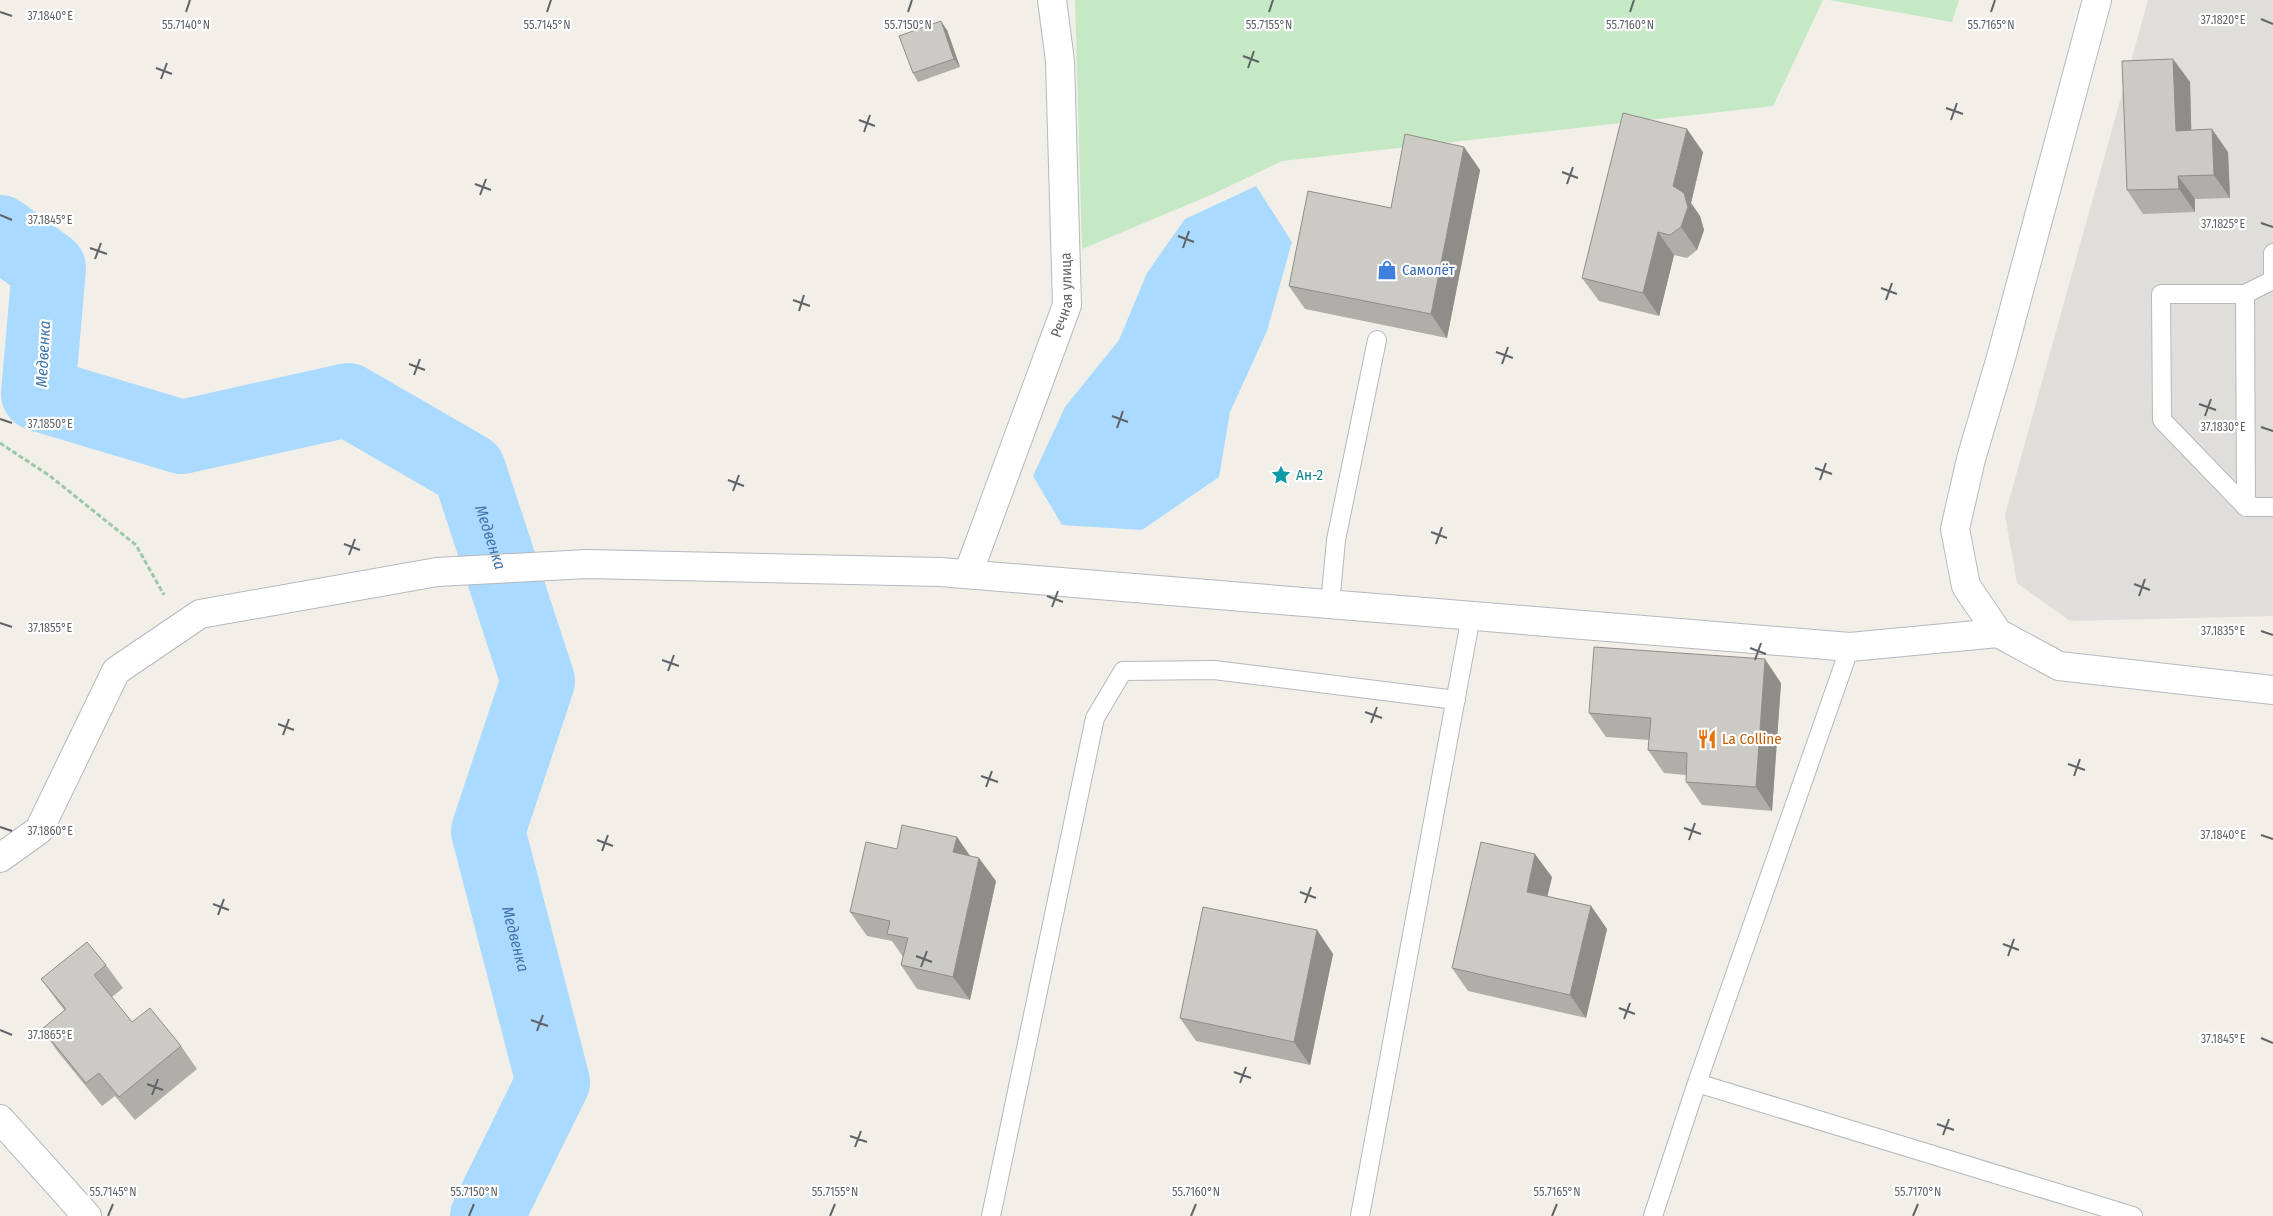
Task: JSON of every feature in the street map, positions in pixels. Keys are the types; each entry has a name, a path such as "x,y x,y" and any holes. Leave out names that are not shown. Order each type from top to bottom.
{"street":[{"name":"Речная улица","path":"968,574 1067,305 1060,62 1052,0"},
{"path":"2096,0 2002,354 1971,459 1956,529 1966,586 1998,633 2059,666 2273,690"},
{"path":"0,858 39,830 116,670 181,626 200,614 437,572 588,564 940,572 1850,646 1998,633"},
{"path":"0,1118 87,1216"}],"lane":[{"path":"2273,253 2273,280 2245,294 2161,294 2162,420 2246,507 2273,507"},
{"path":"2245,294 2246,507"},
{"path":"1330,604 1336,540 1377,340"},
{"path":"1360,1216 1471,616"},
{"path":"1653,1216 1850,646"},
{"path":"991,1216 1095,718 1123,671 1214,670 1456,700"},
{"path":"1698,1083 2133,1216"}],"path":[{"path":"0,443 50,476 136,545 181,626"}],"shaded area":[{"path":"2148,0 2273,0 2273,616 2070,621 2017,583 2005,515"}],"green space":[{"path":"1075,0 1823,0 1773,106 1282,161 1213,194 1082,249"},
{"path":"1829,0 1959,0 1952,22"}],"water":[{"path":"1256,186 1292,242 1267,331 1230,412 1219,477 1142,530 1062,525 1033,476 1065,407 1119,340 1147,273 1185,219"}],"building":[{"path":"941,21 954,59 913,73 899,36"},
{"path":"2173,59 2176,131 2212,129 2214,175 2178,176 2179,189 2127,190 2122,61"},
{"path":"1623,113 1687,129 1673,186 1684,193 1688,207 1681,227 1670,235 1658,232 1643,293 1582,278"},
{"name":"Самолёт","path":"1405,134 1464,147 1431,314 1289,286 1308,191 1391,208"},
{"name":"La Colline","path":"1594,647 1765,659 1756,787 1686,782 1687,753 1648,750 1651,718 1589,713"},
{"path":"902,825 957,837 953,852 979,858 953,977 901,965 908,938 887,934 890,921 850,912 866,842 897,849"},
{"path":"1481,842 1535,854 1527,892 1591,906 1570,995 1452,968"},
{"path":"1203,907 1317,930 1294,1042 1180,1018"},
{"path":"87,942 106,965 94,975 132,1022 150,1008 181,1046 119,1097 99,1073 86,1083 42,1029 66,1009 41,979"}],"waterway":[{"name":"Медвенка","path":"0,232 49,268 38,394 182,437 348,400 469,470 538,681 488,831 553,1082 487,1216"}],"place":[{"name":"Самолёт","path":"1387,270"},
{"name":"Ан-2","path":"1281,475"},
{"name":"La Colline","path":"1707,739"}]}
